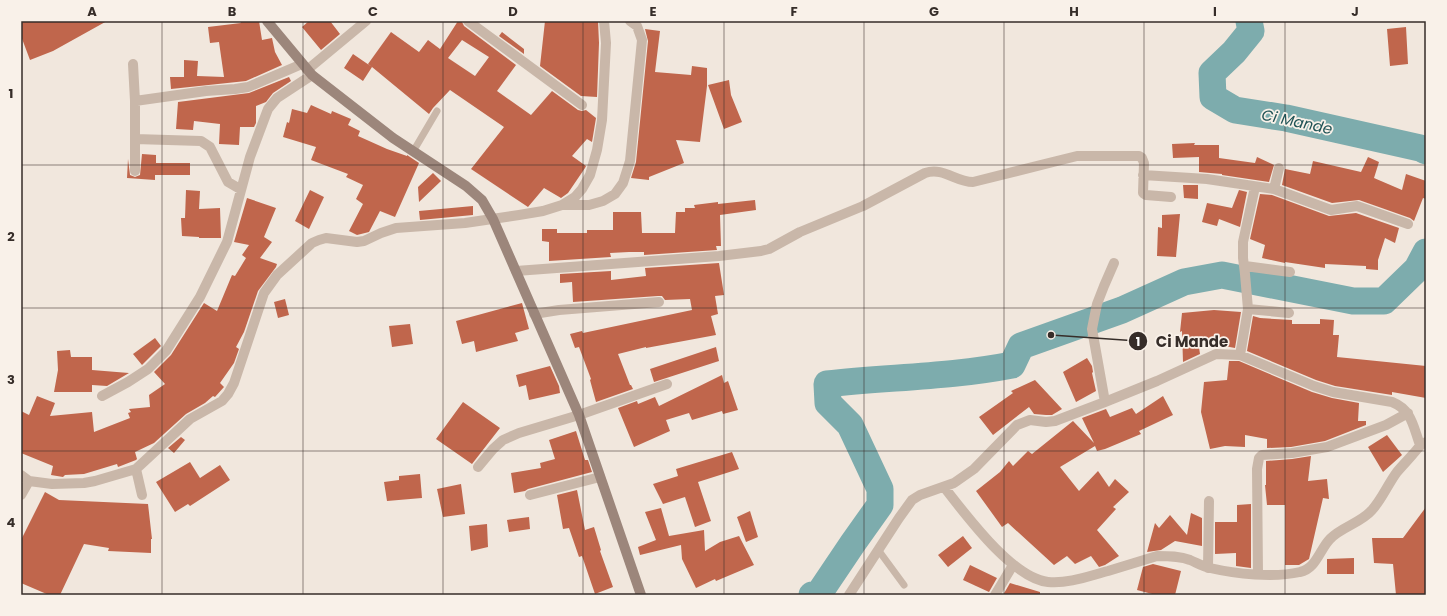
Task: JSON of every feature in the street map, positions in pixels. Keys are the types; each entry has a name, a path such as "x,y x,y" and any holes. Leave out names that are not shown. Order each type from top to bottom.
{"main road":[{"path":"267,21 307,70 393,138 414,150 466,186 482,200 493,219 579,415 641,595"}],"street":[{"path":"102,396 148,369 166,351 200,297 227,242 240,189 268,109 277,98 307,70 366,21"},
{"path":"468,21 582,105"},
{"path":"21,495 25,478 52,484 84,483 136,469 190,419 222,401 234,383 264,293 277,275 312,243 326,238 357,242 364,241 396,228 466,223 543,211 562,205 574,197 582,189 590,175 602,120 606,42 604,21"},
{"path":"562,205 589,205 603,201 615,194 623,183 630,161 642,40 637,26 630,21"},
{"path":"133,64 135,101 135,171"},
{"path":"135,101 206,90 248,87 307,70"},
{"path":"135,139 201,141 210,147 228,182 240,189"},
{"path":"516,271 719,256 761,251 800,232 863,206 925,173 932,171 941,172 963,181 973,182 1077,156 1139,156 1144,162 1143,193 1146,195 1171,197"},
{"path":"1274,189 1279,168"},
{"path":"1143,175 1207,179 1274,189 1331,210 1357,206 1408,224"},
{"path":"1240,355 1248,309 1243,242 1255,186"},
{"path":"1105,402 1092,329 1097,304 1114,263"},
{"path":"1245,270 1290,272"},
{"path":"534,314 559,310 659,302"},
{"path":"1248,309 1289,313"},
{"path":"849,594 912,500 920,495 954,483 974,469 1017,425 1030,420 1046,422 1055,421 1158,381 1216,354 1240,355 1314,386 1333,392 1392,402 1399,405 1408,413 1423,443 1398,471 1372,511 1331,537 1311,566 1302,572 1288,574 1258,574 1208,568 1181,557 1158,556 1084,578 1047,582 1030,575 1013,565 988,542 944,487"},
{"path":"478,467 493,449 503,440 519,433 579,415 667,384"},
{"path":"1258,574 1257,469 1259,458 1267,454 1292,453 1327,447 1386,425 1408,413"},
{"path":"136,469 142,495"},
{"path":"530,495 600,476"},
{"path":"1208,568 1209,501"},
{"path":"996,595 1013,565"}],"lane":[{"path":"414,150 437,111"},
{"path":"879,551 904,585"}],"building":[{"path":"21,21 107,21 53,51 30,60 21,36"},
{"path":"240,21 259,21 262,40 272,38 275,52 282,65 246,81 171,89 170,77 184,77 184,60 198,61 197,76 224,77 219,42 210,43 208,27 241,23"},
{"path":"309,21 330,21 340,34 321,50 302,27"},
{"path":"458,21 462,22 464,26 516,65 497,91 531,115 552,91 578,110 586,110 596,118 592,142 587,139 572,156 586,166 568,193 561,198 544,188 528,207 471,169 504,127 450,90 429,114 368,64 391,32 419,52 428,40 440,49","holes":["462,40 489,57 475,76 448,58"]},
{"path":"545,21 598,21 599,43 597,97 581,96 540,66"},
{"path":"1406,27 1408,64 1390,66 1387,29"},
{"path":"645,29 660,31 655,72 691,75 692,66 707,68 707,86 700,142 676,140 684,163 649,177 649,180 631,178 636,162 648,41"},
{"path":"502,32 524,49 524,54 499,36"},
{"path":"353,54 372,67 363,81 344,68"},
{"path":"289,77 291,81 273,93 266,102 256,106 256,123 254,127 240,127 239,145 219,144 220,124 194,121 193,130 176,129 178,102 249,93"},
{"path":"729,80 731,95 742,122 724,129 708,85"},
{"path":"311,105 331,114 332,111 351,119 348,125 360,131 358,136 387,149 407,155 419,163 395,217 380,211 369,232 357,235 349,231 363,204 356,199 363,185 346,177 348,174 311,160 316,147 283,137 287,122 289,123 292,109 307,113"},
{"path":"1195,143 1194,145 1219,145 1219,158 1255,163 1257,157 1274,165 1269,182 1222,174 1199,172 1199,157 1173,158 1172,144"},
{"path":"142,154 156,155 156,163 190,163 190,175 155,175 155,180 127,178 128,159 130,175 135,177 140,175"},
{"path":"1368,157 1379,162 1374,178 1402,190 1406,174 1426,181 1426,199 1423,198 1414,221 1410,218 1359,200 1332,203 1282,185 1285,169 1310,174 1313,161 1361,172"},
{"path":"433,173 441,181 419,202 418,187"},
{"path":"1183,185 1198,185 1198,199 1184,198"},
{"path":"186,190 200,191 199,209 220,208 221,238 182,236 181,218 185,218"},
{"path":"310,190 324,197 309,229 295,221"},
{"path":"1239,190 1247,192 1240,227 1219,219 1217,226 1202,222 1207,203 1232,208"},
{"path":"1260,194 1272,195 1329,216 1356,213 1399,228 1395,243 1385,238 1378,260 1378,270 1366,269 1366,266 1325,264 1325,268 1285,263 1262,258 1265,245 1250,239"},
{"path":"247,198 276,208 264,237 272,242 260,258 277,264 258,291 244,332 236,347 239,349 234,363 220,383 224,387 215,397 213,396 205,403 186,414 154,443 135,452 136,460 118,467 117,464 84,474 65,475 63,477 51,475 53,466 21,453 21,411 29,415 37,396 55,403 50,416 92,412 94,432 130,418 128,413 131,412 129,409 150,407 149,395 165,384 154,372 171,355 204,303 217,311 232,275 235,276 246,258 242,255 249,245 234,242"},
{"path":"755,200 756,210 720,215 721,246 716,246 717,250 644,255 644,252 610,253 611,257 549,261 549,242 542,241 542,229 557,229 557,233 587,233 587,230 613,230 613,212 641,212 642,233 675,233 676,212 685,212 685,208 695,208 694,205 718,202 718,204"},
{"path":"473,206 473,215 420,220 419,211"},
{"path":"1180,214 1176,257 1157,256 1158,227 1162,228 1162,215"},
{"path":"719,263 724,295 715,296 718,314 711,316 716,335 646,347 618,354 633,389 596,402 591,379 579,347 575,348 570,334 582,331 583,333 692,310 690,299 665,300 662,296 658,296 573,302 572,282 560,283 560,274 611,271 611,280 646,276 645,268"},
{"path":"285,299 289,315 278,318 274,302"},
{"path":"522,303 529,329 515,333 518,341 476,352 474,341 462,344 456,321"},
{"path":"1214,310 1241,312 1235,348 1198,341 1200,354 1183,362 1182,331 1180,332 1182,313"},
{"path":"1253,316 1260,318 1292,320 1292,324 1320,324 1320,319 1334,320 1333,335 1339,335 1337,357 1426,366 1426,398 1392,392 1392,395 1335,386 1316,380 1247,351"},
{"path":"410,324 413,344 392,347 389,326"},
{"path":"155,338 161,346 142,365 133,354"},
{"path":"716,347 719,361 654,382 650,369"},
{"path":"70,350 71,357 92,357 92,370 129,373 107,386 92,385 92,392 54,392 58,370 57,351"},
{"path":"1087,358 1092,366 1096,391 1076,402 1063,372"},
{"path":"1229,361 1239,361 1312,392 1332,398 1359,403 1358,421 1366,421 1366,425 1325,441 1291,447 1267,448 1267,439 1245,435 1245,447 1225,446 1210,449 1201,412 1204,382 1227,380"},
{"path":"550,366 559,386 560,393 529,400 526,385 519,387 516,375"},
{"path":"722,375 724,383 728,381 738,410 723,414 722,411 692,420 689,413 666,420 670,431 634,447 618,408 637,401 638,404 655,397 659,406"},
{"path":"1035,380 1062,409 1052,415 1046,415 1034,414 1029,407 993,435 979,417 1013,393 1011,391"},
{"path":"1163,396 1173,415 1139,431 1141,434 1105,449 1097,451 1095,446 1060,467 1079,491 1098,471 1109,487 1115,479 1129,492 1113,507 1116,509 1097,530 1119,556 1105,565 1099,567 1091,556 1075,564 1067,556 1054,565 1008,523 1002,527 976,491 1000,472 1009,461 1013,466 1028,451 1032,454 1073,421 1094,443 1082,418 1106,409 1110,417 1132,408 1136,414"},
{"path":"463,402 500,428 472,464 436,439"},
{"path":"576,431 585,460 588,460 592,472 514,493 511,473 541,468 540,463 555,459 549,440"},
{"path":"1387,435 1402,455 1383,472 1368,447"},
{"path":"181,437 185,440 174,453 168,448"},
{"path":"732,452 739,469 698,482 711,521 695,527 685,497 663,504 653,484 678,476 676,469"},
{"path":"1311,456 1308,481 1327,479 1329,499 1323,498 1309,559 1299,565 1285,565 1285,505 1267,505 1265,485 1266,461"},
{"path":"190,462 200,478 220,465 230,480 190,506 188,504 175,512 156,482"},
{"path":"420,474 422,498 387,501 384,482 399,480 399,476"},
{"path":"461,484 465,514 443,517 437,489"},
{"path":"577,490 585,530 594,527 601,550 600,551 613,587 595,594 582,556 579,557 569,528 563,529 557,495"},
{"path":"45,492 59,500 148,504 152,539 151,553 108,551 109,548 84,544 60,595 49,595 21,583 21,540"},
{"path":"1251,504 1251,568 1236,566 1236,553 1215,554 1215,522 1237,522 1237,505"},
{"path":"1426,507 1426,595 1396,595 1393,564 1374,563 1372,538 1403,538"},
{"path":"661,508 669,536 704,530 705,551 720,542 739,536 754,565 716,581 715,579 696,588 682,559 681,545 640,555 638,547 656,540 645,512"},
{"path":"750,511 758,537 746,542 737,517"},
{"path":"1191,513 1202,518 1202,546 1175,541 1161,550 1147,552 1155,523 1159,528 1170,515 1187,535"},
{"path":"529,517 530,529 509,532 507,520"},
{"path":"487,524 488,547 471,551 469,526"},
{"path":"963,536 972,548 948,567 938,555"},
{"path":"1354,558 1354,574 1327,574 1327,559"},
{"path":"1153,564 1181,571 1175,595 1156,595 1137,590 1143,567"},
{"path":"970,565 997,578 989,592 963,580"},
{"path":"1010,583 1040,592 1040,595 1003,595"}],"waterway":[{"name":"Ci Mande","path":"1249,21 1251,31 1234,52 1212,73 1213,97 1235,110 1286,118 1420,148 1426,151"},
{"name":"Ci Mande","path":"812,595 818,595 880,505 880,489 850,425 828,403 827,384 966,372 1012,365 1021,346 1122,310 1184,282 1222,275 1353,301 1384,301 1417,269 1426,252"}],"place":[{"name":"Ci Mande","path":"1051,335"}]}
